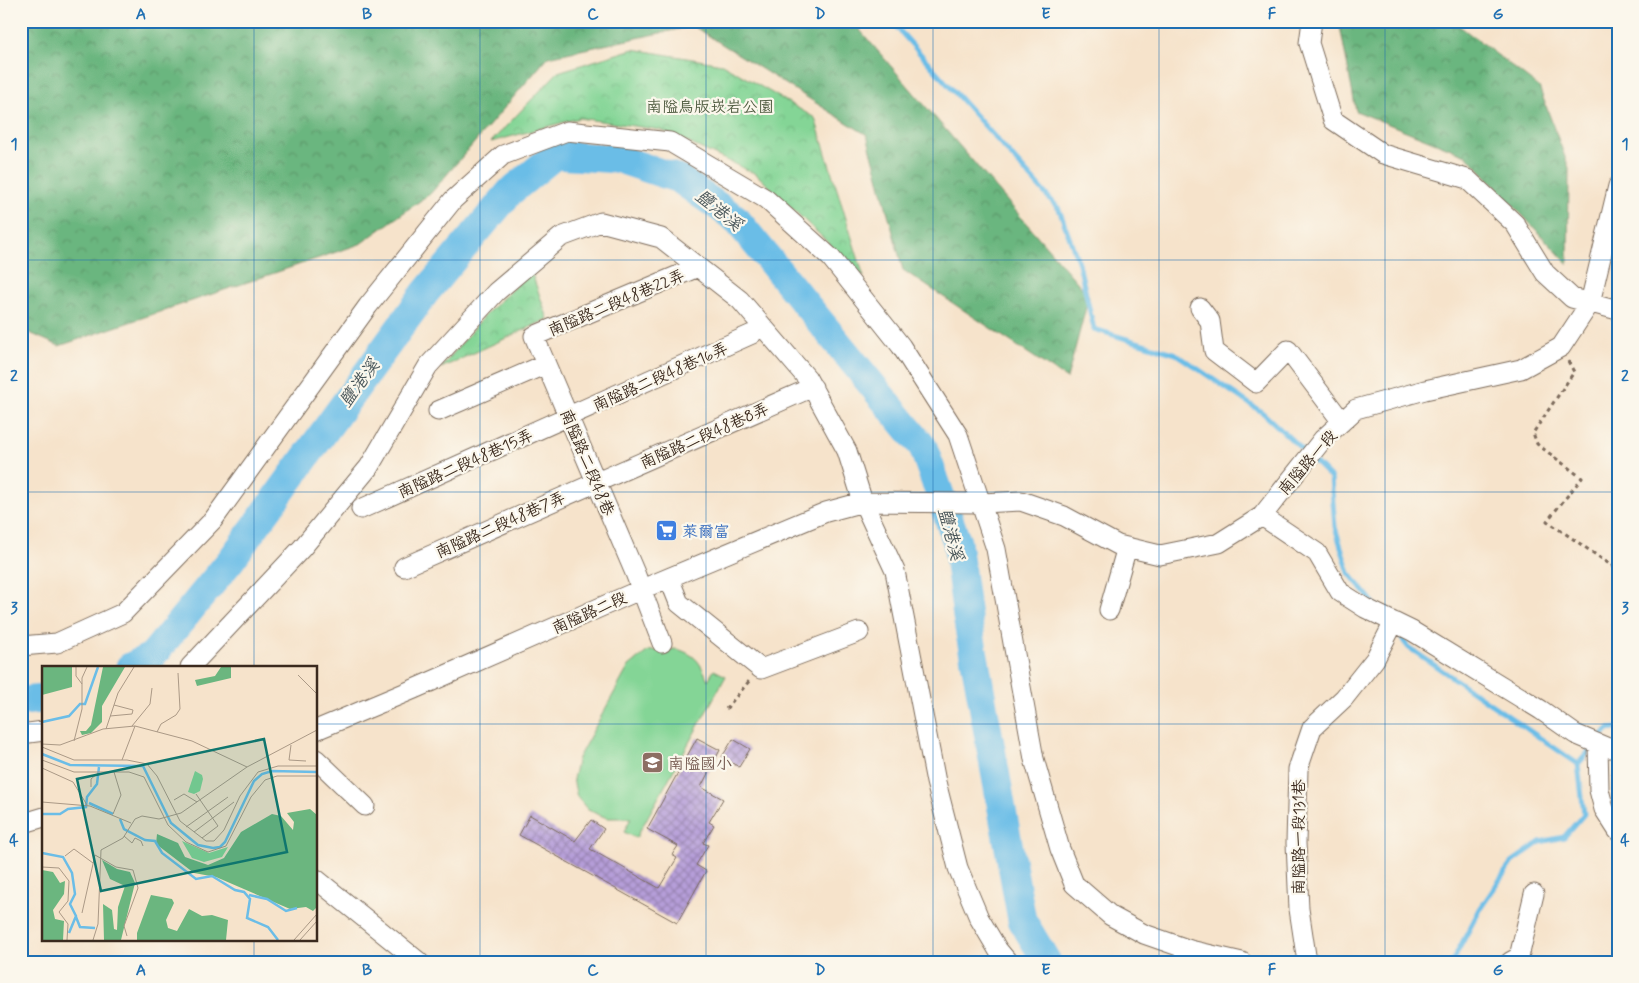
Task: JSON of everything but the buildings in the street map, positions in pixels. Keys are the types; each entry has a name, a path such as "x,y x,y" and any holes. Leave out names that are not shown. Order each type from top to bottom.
{"street":[{"path":"1312,21 1309,43 1333,120 1383,154 1467,179 1516,224 1545,273 1572,298 1618,310"},
{"path":"21,646 57,643 122,613 212,520 368,306 453,200 503,155 567,131 670,142 766,199 831,258 901,346 958,436 996,548 1034,759 1060,849 1074,884 1111,916 1144,934 1190,950 1242,962"},
{"name":"南隘路一段","path":"864,502 982,503 1021,501 1064,516 1118,545 1160,555 1219,543 1262,516 1323,439 1356,409 1424,390 1521,369 1561,347 1590,303 1618,186"},
{"path":"191,666 302,548 369,467 428,366 496,292 561,237 601,222 661,238 740,300 807,378 847,451 864,502 896,571 936,782 958,868 979,918 998,950 1008,962"},
{"name":"南隘路二段48巷22弄","path":"534,336 698,267"},
{"path":"1200,308 1210,321 1214,351 1256,383 1288,350 1342,422"},
{"name":"南隘路二段48巷16弄","path":"569,417 752,334"},
{"name":"南隘路二段48巷","path":"534,336 642,588 662,643"},
{"path":"438,411 546,364"},
{"name":"南隘路二段48巷8弄","path":"595,482 813,387"},
{"name":"南隘路二段48巷15弄","path":"361,509 569,417"},
{"name":"南隘路二段48巷7弄","path":"404,567 595,482"},
{"name":"南隘路二段","path":"318,729 642,588 826,512 864,502"},
{"path":"1262,516 1317,553 1340,592 1365,608 1412,631 1542,710 1575,734 1608,748 1618,748"},
{"path":"1109,610 1127,547"},
{"path":"669,578 679,603 761,669 860,632"},
{"name":"南隘路一段131巷","path":"1307,962 1299,909 1296,843 1298,769 1312,728 1344,698 1375,659 1394,622"},
{"path":"21,734 42,731"},
{"path":"1598,744 1599,790 1604,810 1618,831"},
{"path":"318,761 365,806"},
{"path":"21,824 42,818"},
{"path":"318,880 419,962"},
{"path":"1510,962 1519,957 1534,894"}],"path":[{"path":"1561,347 1574,372 1533,433 1537,444 1582,478 1546,521 1618,570"},
{"path":"726,709 761,669"}],"green space":[{"path":"21,21 852,21 1089,296 1067,379 903,270 867,135 693,26 548,57 431,193 360,244 59,346 21,329"},
{"path":"1339,21 1453,21 1539,87 1569,168 1568,264 1466,155 1356,111"},
{"name":"南隘烏版崁岩公園","path":"633,49 722,64 815,118 864,277 756,174 661,130 579,118 491,142 558,72"},
{"path":"531,271 548,319 441,368 485,315"},
{"path":"677,649 697,660 708,680 714,670 726,676 636,838 624,832 631,818 607,818 588,810 577,797 573,779 578,758 629,666 648,651"}],"waterway":[{"path":"891,21 1059,209 1079,264 1094,329 1176,354 1263,413 1306,453"},
{"name":"鹽港溪","path":"132,666 152,656 231,560 425,293 510,192 555,155 619,159 679,179 735,218 923,447 957,542 967,617 1022,920 1047,962"},
{"path":"1312,459 1331,478 1335,527 1349,573 1376,606"},
{"path":"1395,630 1408,647 1578,764"},
{"name":"鹽港溪","path":"21,701 42,699"},
{"path":"1598,740 1608,729 1618,728"},
{"path":"1452,962 1480,909 1512,862 1540,842 1564,837 1584,814 1578,764 1593,747"}],"place":[{"name":"萊爾富","path":"666,531"},
{"name":"南隘國小","path":"652,763"}]}
